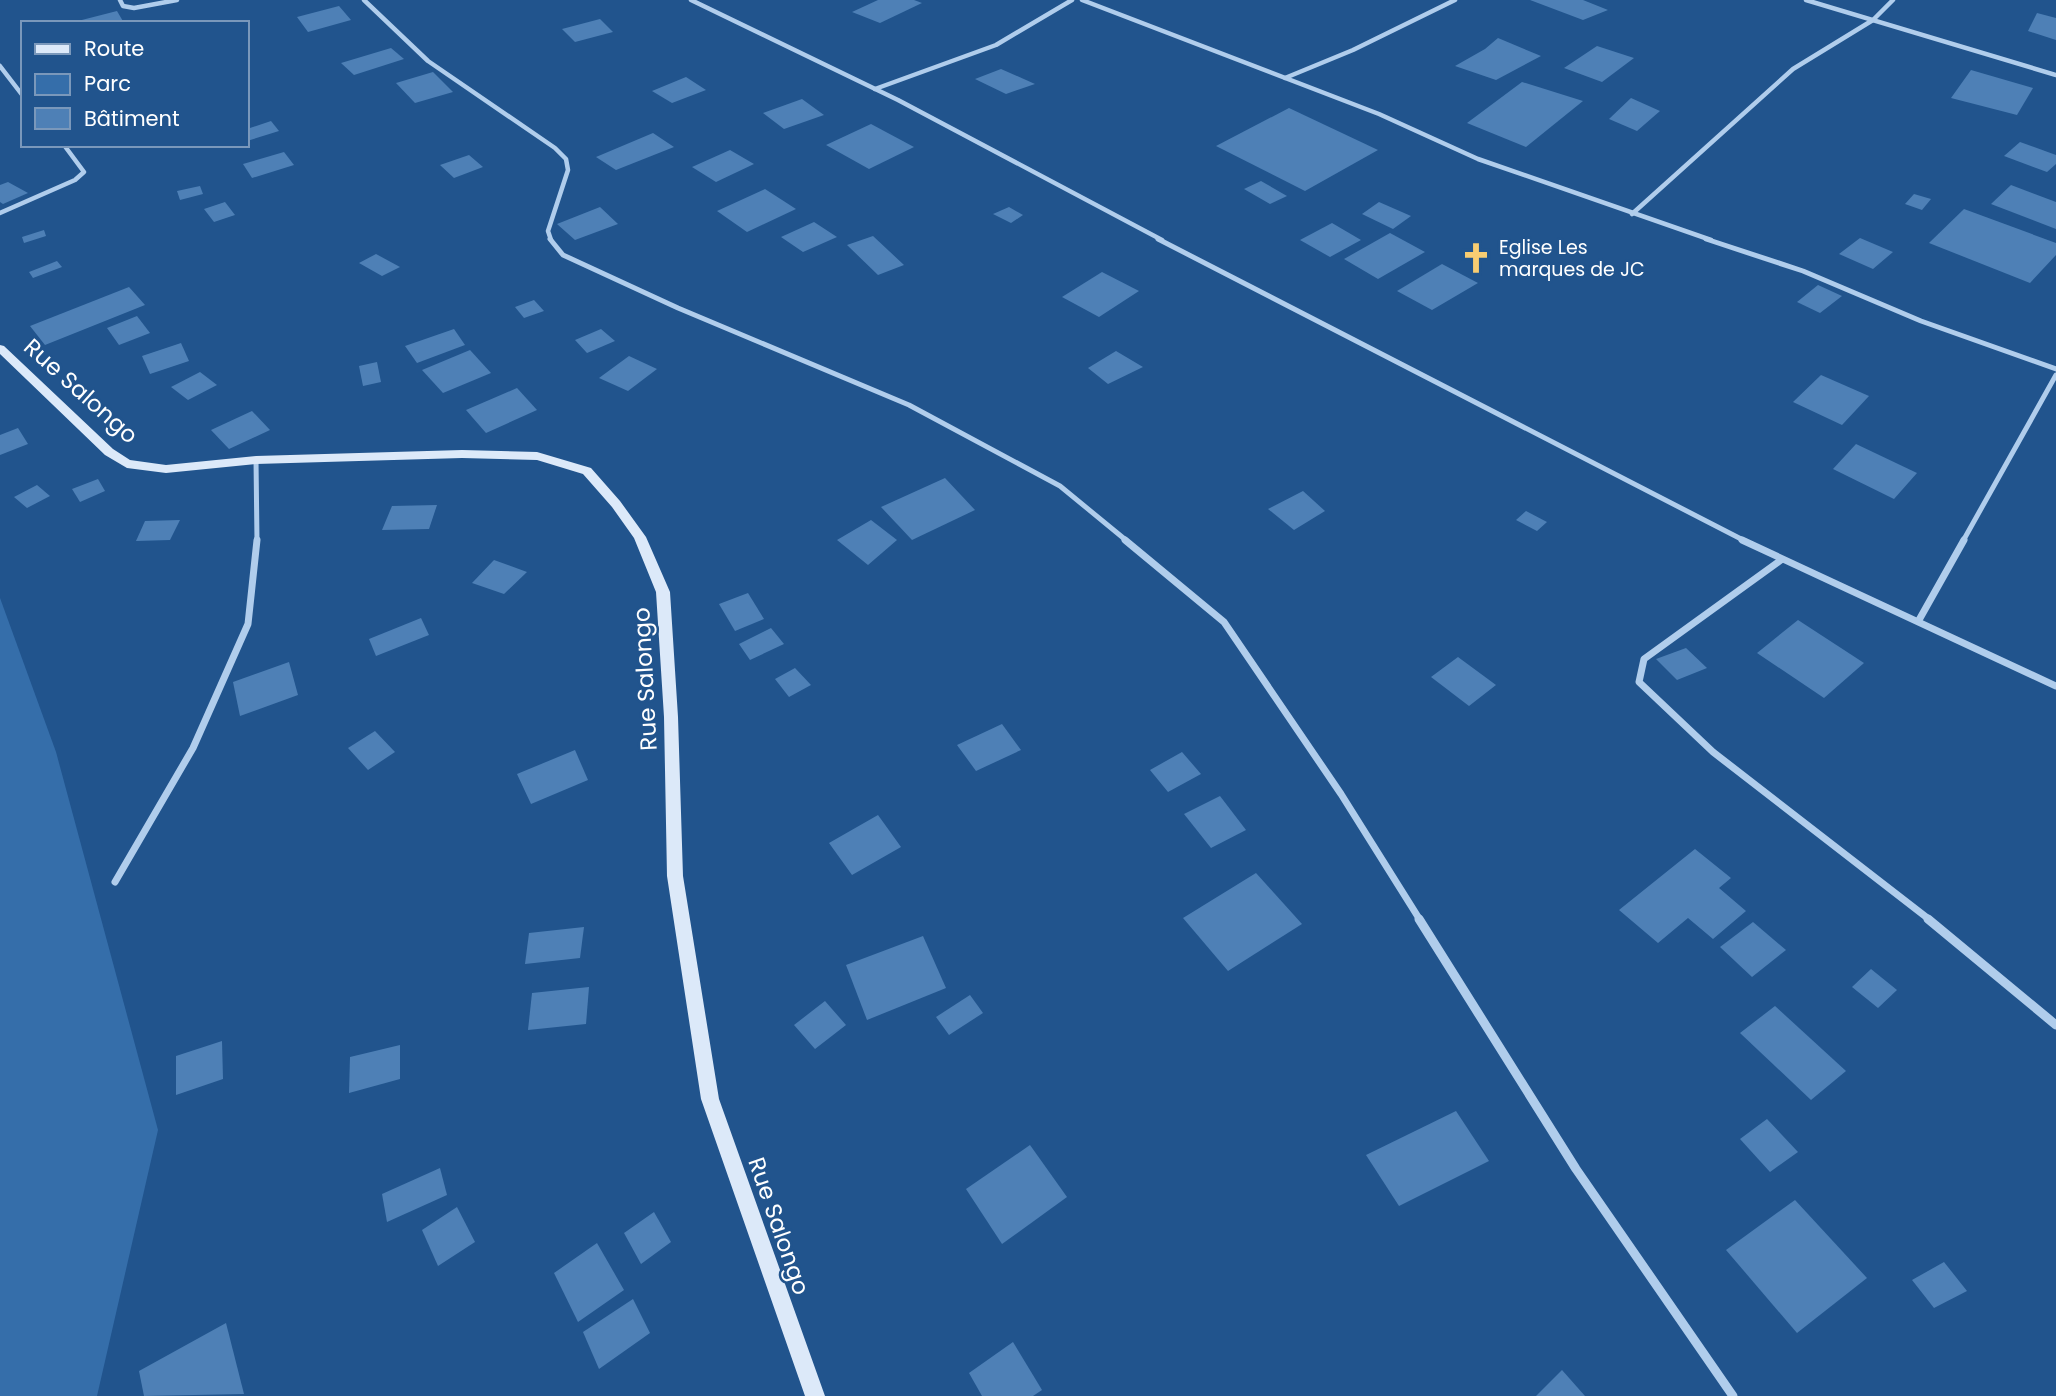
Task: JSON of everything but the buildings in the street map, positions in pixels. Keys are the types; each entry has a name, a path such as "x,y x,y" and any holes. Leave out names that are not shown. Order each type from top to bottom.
{"street":[{"path":"120,0 123,6 134,8 177,0"},
{"path":"691,0 875,89 1208,265 1781,560 1919,620 2056,686"},
{"path":"875,89 996,45 1072,0"},
{"path":"1082,0 1379,114 1478,159 1632,215 1802,271 1921,321 2056,369"},
{"path":"1284,78 1353,50 1455,0"},
{"path":"1806,0 2056,75"},
{"path":"1632,215 1793,69 1873,20 1893,0"},
{"path":"367,1 428,61 555,148 566,159 568,170 548,231 551,242 563,256 678,308 909,405 1060,486 1224,622 1341,794 1576,1169 1733,1396"},
{"path":"0,66 21,93"},
{"path":"0,213 75,180 83,172 65,147"},
{"name":"Rue Salongo","path":"0,348 108,452 127,464 166,470 256,460 462,454 537,456 587,471 616,503 640,537 663,592 671,717 674,876 710,1099 815,1396"},
{"path":"1919,620 2056,375"},
{"path":"115,882 192,748 248,624 258,528 256,460"},
{"path":"1781,560 1644,659 1639,682 1670,716 1699,741 1850,856 2056,1025"}],"green space":[{"path":"0,598 56,752 158,1130 97,1396 0,1396"}],"place":[{"name":"Eglise Les marques de JC","path":"1476,258"}]}
